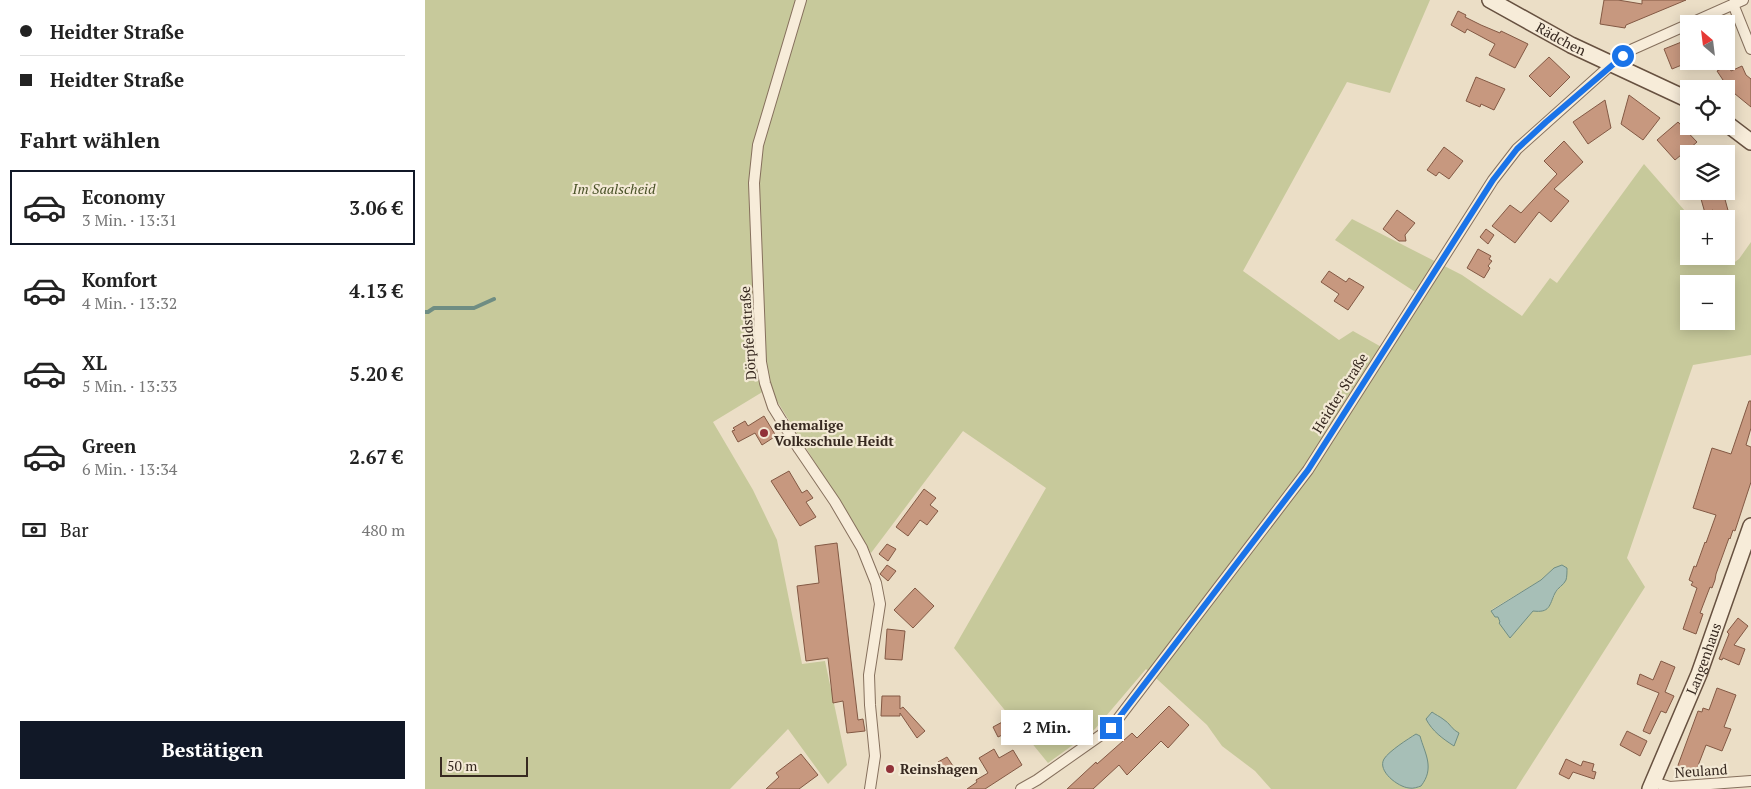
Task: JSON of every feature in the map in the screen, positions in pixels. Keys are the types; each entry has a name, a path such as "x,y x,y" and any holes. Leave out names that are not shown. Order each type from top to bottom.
{"street":[{"name":"Dörpfeldstraße","path":"801,0 758,145 754,183 761,362 765,383 773,407 835,502 862,548 869,561 876,583 880,604 869,675 875,756 870,789"},
{"name":"Rädchen","path":"1489,0 1571,44 1680,96"},
{"name":"Heidter Straße","path":"1709,15 1743,0"},
{"path":"1733,4 1751,49"},
{"name":"Heidter Straße","path":"1021,789 1037,780 1111,728 1308,470 1493,180 1517,149 1612,64 1633,48 1680,28"},
{"path":"1735,130 1751,142"},
{"name":"Langenhaus","path":"1651,786 1699,674 1751,526"},
{"name":"Neuland","path":"1651,786 1670,787 1751,781"}],"green space":[{"name":"Im Saalscheid","path":"425,0 1430,0 1390,93 1347,82 1243,271 1339,340 1353,331 1385,349 1420,295 1335,240 1352,219 1462,275 1522,316 1550,278 1557,283 1644,164 1684,210 1680,210 1680,265 1735,265 1735,262 1751,242 1751,355 1693,365 1627,558 1645,587 1516,789 1271,789 1255,771 1222,746 1207,725 1146,669 1095,729 1048,763 954,648 1046,488 963,431 871,553 769,388 713,422 753,490 777,540 802,664 825,661 847,765 828,784 788,729 730,789 425,789","holes":["1554,568 1566,580 1554,597 1533,610 1510,638 1498,617 1491,610 1541,580"]}],"water":[{"path":"1562,565 1567,568 1566,580 1556,591 1548,608 1543,611 1533,611 1510,638 1499,623 1498,617 1495,617 1491,611 1541,580 1554,568"},
{"path":"1432,712 1459,733 1454,746 1438,734 1428,723 1426,719"},
{"path":"1416,734 1420,736 1428,761 1427,773 1421,786 1415,788 1404,787 1394,782 1386,773 1383,768 1384,759 1390,752"}],"building":[{"path":"1604,0 1642,4 1642,0 1686,0 1626,25 1625,28 1600,24"},
{"path":"1458,11 1481,25 1500,33 1501,31 1528,44 1515,68 1489,55 1495,44 1467,29 1465,33 1451,25"},
{"path":"1680,43 1680,66 1672,69 1664,49"},
{"path":"1549,57 1570,77 1550,97 1529,76"},
{"path":"1742,66 1746,75 1751,79 1751,107 1735,94 1735,80 1723,80 1717,71 1731,71"},
{"path":"1476,77 1505,89 1494,110 1481,104 1480,107 1466,101"},
{"path":"1629,95 1660,118 1643,140 1621,124"},
{"path":"1605,100 1611,128 1588,144 1573,122"},
{"path":"1678,122 1680,124 1680,135 1690,135 1697,142 1694,145 1680,145 1680,156 1675,160 1657,140"},
{"path":"1564,141 1583,162 1554,189 1569,201 1551,222 1539,212 1515,243 1492,226 1510,205 1521,213 1557,174 1544,161"},
{"path":"1444,147 1463,161 1449,179 1439,172 1436,176 1427,170"},
{"path":"1701,200 1725,200 1728,210 1713,210 1704,210"},
{"path":"1397,210 1415,223 1405,235 1406,241 1399,241 1383,229"},
{"path":"1486,229 1494,235 1488,244 1480,237"},
{"path":"1478,249 1491,256 1489,259 1492,261 1488,266 1490,268 1484,278 1467,268"},
{"path":"1329,271 1346,282 1349,278 1364,287 1348,310 1334,301 1339,294 1321,282"},
{"path":"1749,401 1751,401 1751,428 1746,445 1751,447 1751,482 1735,531 1733,530 1729,538 1712,588 1710,587 1700,613 1703,614 1696,634 1683,629 1697,588 1691,585 1693,582 1689,580 1706,543 1716,515 1693,508 1712,448 1731,454"},
{"path":"764,416 776,436 762,445 755,433 738,442 732,431 735,430 733,428 745,421 748,426"},
{"path":"789,471 802,493 807,490 813,498 806,502 816,517 800,526 771,481"},
{"path":"924,489 936,498 930,505 938,511 927,525 920,520 908,536 896,527"},
{"path":"837,543 858,720 863,719 865,731 847,733 843,701 833,703 828,658 806,661 797,586 819,583 815,546"},
{"path":"887,544 896,549 888,561 879,554"},
{"path":"887,565 896,571 888,581 880,574"},
{"path":"915,588 934,606 913,628 894,610"},
{"path":"1738,618 1748,626 1734,645 1745,649 1739,665 1723,658 1722,660 1719,659 1729,634 1727,632"},
{"path":"887,629 905,631 902,660 885,659"},
{"path":"1661,661 1675,667 1665,692 1674,696 1666,713 1661,711 1650,734 1643,731 1659,693 1637,684 1640,674 1653,680"},
{"path":"1717,688 1736,695 1724,727 1731,729 1722,751 1706,745 1694,776 1682,772 1683,770 1677,768 1698,711 1702,712 1703,708 1709,710"},
{"path":"882,696 900,696 900,709 903,707 925,731 917,738 900,713 900,716 881,716"},
{"path":"1169,706 1189,725 1168,748 1161,741 1127,775 1119,765 1093,789 1067,789 1096,762 1097,764 1132,733 1137,738"},
{"path":"1006,720 1011,731 998,737 993,727"},
{"path":"1627,731 1647,741 1640,756 1620,745"},
{"path":"994,749 999,758 1013,750 1022,765 985,789 967,789 977,782 976,780 988,773 979,758"},
{"path":"801,754 818,775 799,789 766,789 779,777 776,773"},
{"path":"947,757 955,769 946,775 938,762"},
{"path":"1566,759 1581,766 1583,761 1594,764 1592,771 1596,772 1594,779 1573,772 1569,779 1559,774"}],"waterway":[{"path":"425,312 434,308 474,308 494,299"}],"place":[{"name":"ehemalige Volksschule Heidt","path":"764,433"},
{"name":"Reinshagen","path":"890,769"}],"route":[{"path":"1111,728 1308,470 1401,321 1493,180 1517,149 1623,56"}]}
